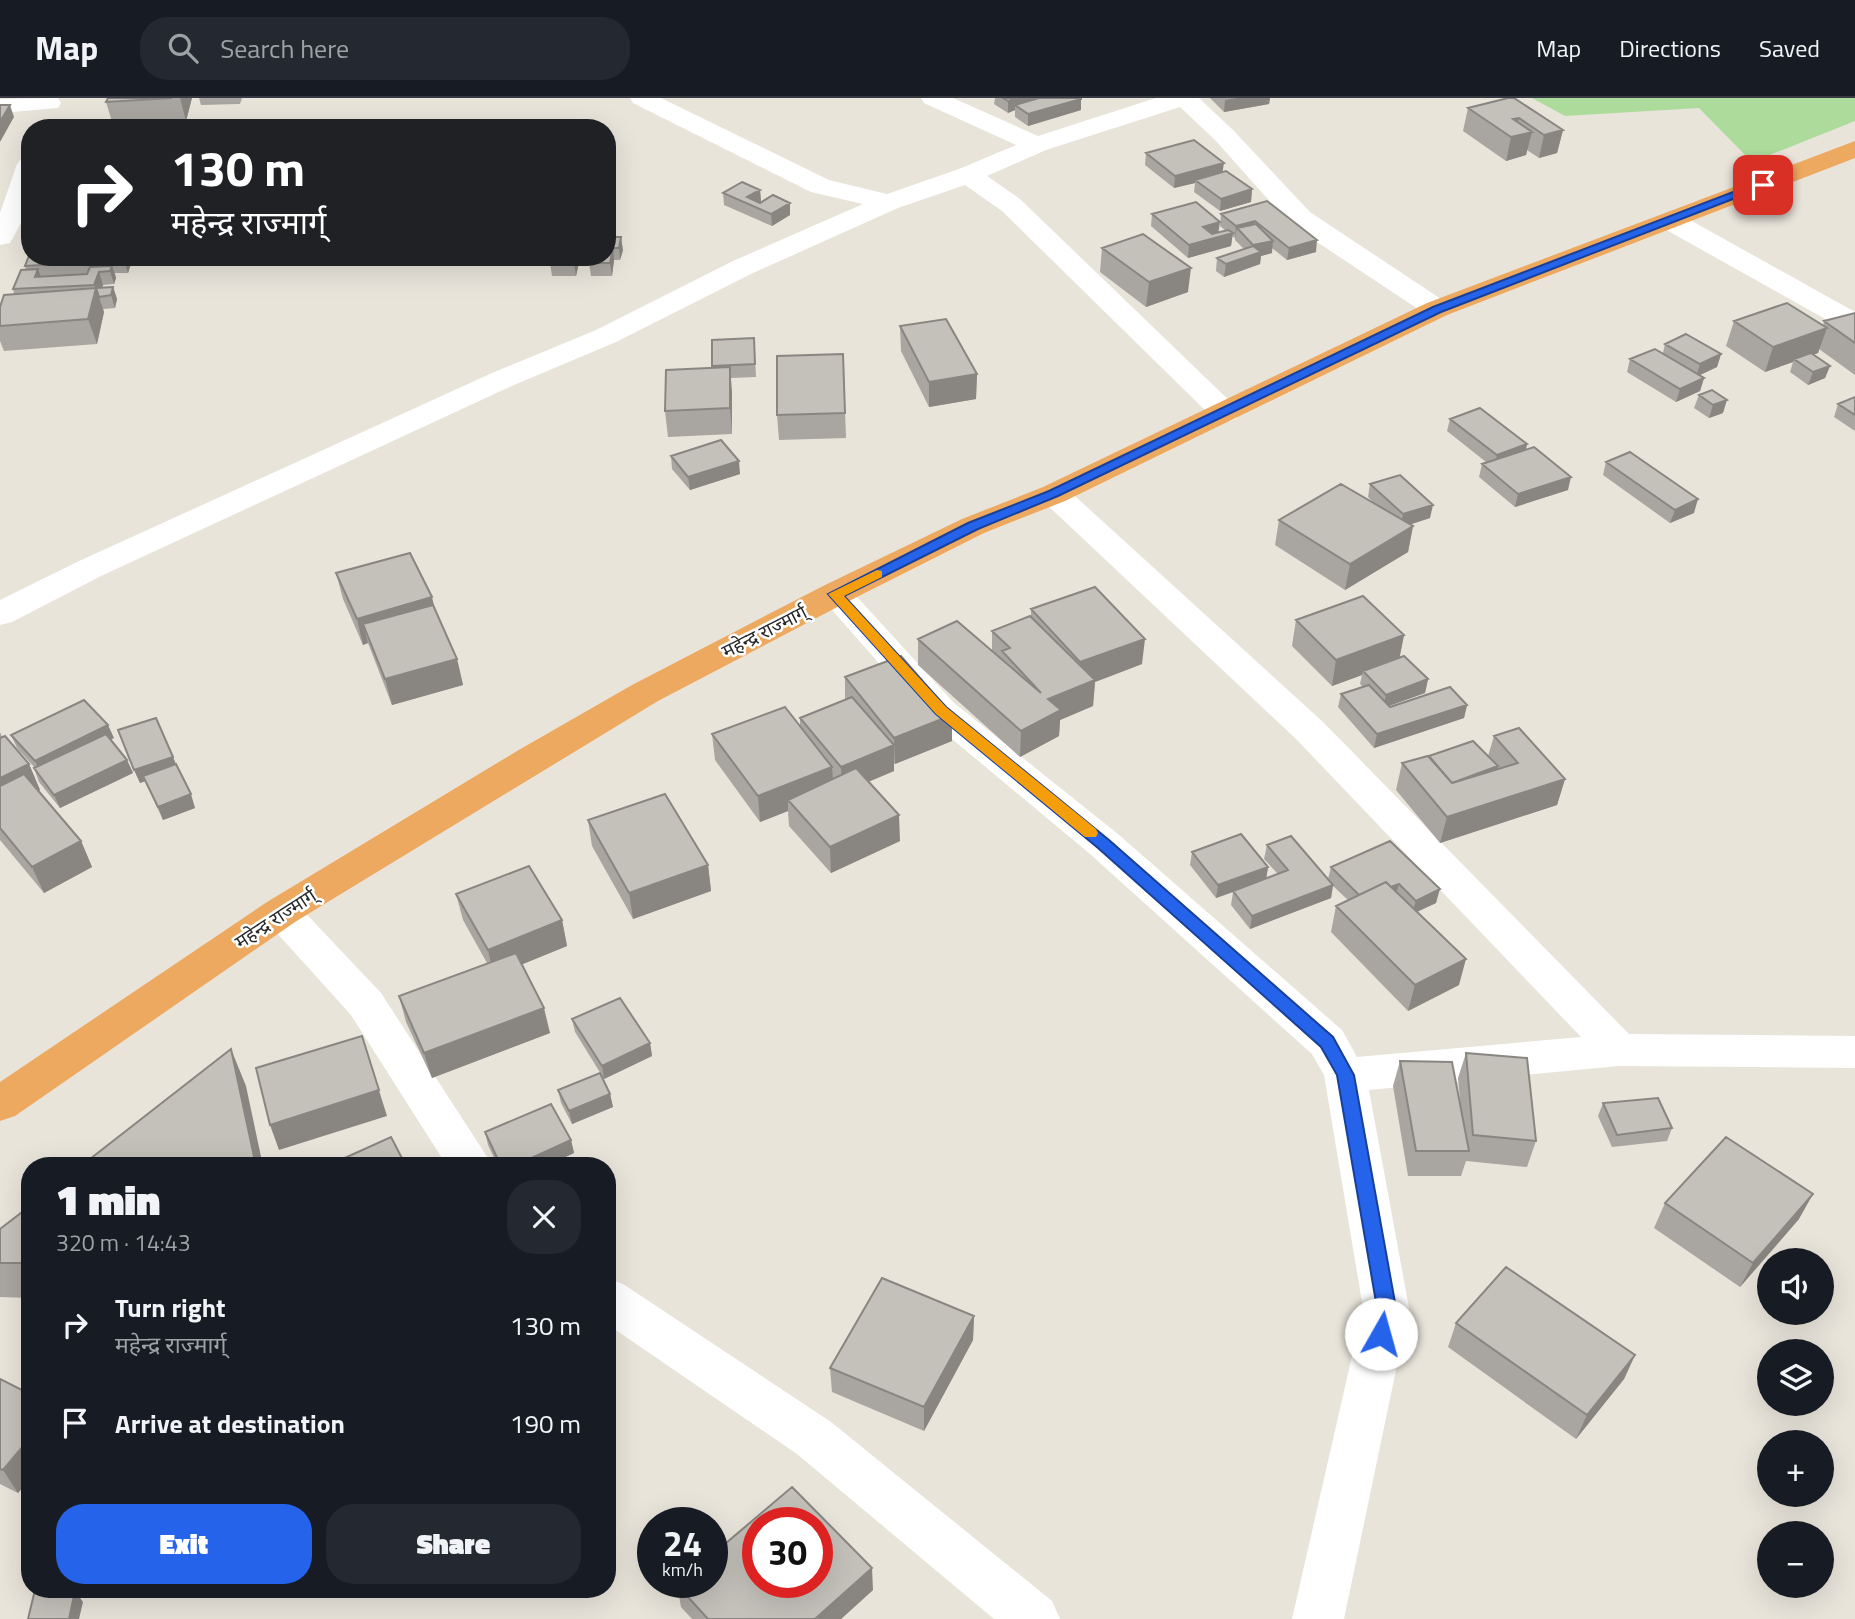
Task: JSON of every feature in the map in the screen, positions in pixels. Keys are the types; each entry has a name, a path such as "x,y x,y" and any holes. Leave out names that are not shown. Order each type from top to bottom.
{"highway":[{"name":"महेन्द्र राज्मार्ग्","path":"0,1104 281,912 645,693 835,594 973,526 1054,494 1437,309 1855,149"}],"street":[{"path":"642,98 820,186 889,202"},
{"path":"933,98 1037,145"},
{"path":"0,614 89,569 503,379 606,336 743,267 889,202 968,175 1037,145 1183,98 1224,135 1300,218 1437,309"},
{"path":"0,106 49,100 44,119"},
{"path":"968,175 1011,205 1225,412"},
{"path":"0,237 8,209 21,182"},
{"path":"1671,221 1855,324"},
{"path":"1054,494 1310,731 1619,1051"},
{"path":"835,594 941,710 1104,844 1327,1042 1345,1075 1386,1308 1318,1619"},
{"path":"281,912 366,1004 465,1157"},
{"path":"1345,1075 1619,1051 1855,1052"},
{"path":"616,1304 814,1438 1034,1619"}],"green space":[{"path":"1532,98 1855,98 1855,121 1752,162 1699,108 1565,116"}],"building":[{"path":"108,98 172,98 106,102"},
{"path":"1039,98 1081,99 1028,114 1015,105"},
{"path":"1514,98 1563,130 1544,135 1519,118 1513,119 1532,132 1511,137 1468,108"},
{"path":"0,105 10,105 0,122"},
{"path":"1194,140 1224,163 1175,176 1146,153"},
{"path":"1226,171 1252,189 1221,199 1195,180"},
{"path":"742,182 760,190 747,197 760,203 773,195 790,203 771,214 723,193"},
{"path":"1267,201 1317,240 1289,248 1255,221 1236,226 1221,214"},
{"path":"1196,202 1220,222 1203,227 1212,234 1228,230 1233,233 1189,245 1152,214"},
{"path":"1256,224 1273,241 1253,245 1237,228"},
{"path":"1143,234 1191,268 1149,282 1102,248"},
{"path":"616,237 621,237 619,248 616,248"},
{"path":"1253,246 1261,252 1226,264 1217,258"},
{"path":"112,266 110,271 99,272 94,285 13,289 21,270 38,269 35,277 87,274 90,267"},
{"path":"113,287 111,295 99,297 96,288"},
{"path":"96,288 88,319 0,326 0,307 4,295"},
{"path":"1787,303 1827,328 1773,347 1734,321"},
{"path":"1855,313 1855,343 1824,321"},
{"path":"946,319 977,374 929,382 900,326"},
{"path":"1686,334 1721,354 1700,364 1665,344"},
{"path":"754,338 755,364 712,366 712,340"},
{"path":"1655,349 1704,378 1680,389 1630,359"},
{"path":"1811,353 1830,366 1813,372 1794,359"},
{"path":"843,354 845,413 777,415 777,356"},
{"path":"730,367 730,408 665,411 666,370"},
{"path":"1712,390 1727,400 1713,405 1699,395"},
{"path":"1855,397 1855,415 1838,404"},
{"path":"1480,408 1527,444 1497,455 1450,419"},
{"path":"721,440 739,461 688,477 671,456"},
{"path":"1534,447 1571,477 1518,494 1482,464"},
{"path":"1630,452 1698,499 1675,510 1606,462"},
{"path":"1400,475 1433,505 1403,514 1370,484"},
{"path":"1341,484 1413,526 1350,564 1279,520"},
{"path":"410,553 432,597 357,619 336,573"},
{"path":"1095,587 1145,639 1080,662 1031,609"},
{"path":"1363,596 1404,635 1336,660 1296,620"},
{"path":"433,605 457,659 385,679 363,624"},
{"path":"1030,616 1095,680 1048,699 1061,710 1021,731 918,639 957,621 1041,693 1002,651 1010,648 992,631"},
{"path":"901,656 952,715 894,738 845,677"},
{"path":"1404,656 1428,679 1386,695 1363,671"},
{"path":"1369,685 1390,707 1450,687 1467,705 1377,734 1341,694"},
{"path":"852,697 894,745 841,767 800,718"},
{"path":"84,700 108,725 35,761 11,735"},
{"path":"785,707 832,767 758,796 712,734"},
{"path":"156,718 173,757 134,770 118,730"},
{"path":"1519,728 1565,779 1447,817 1402,763 1428,756 1452,783 1518,763 1494,736"},
{"path":"106,734 127,760 54,795 34,768"},
{"path":"5,736 29,764 0,778 0,738"},
{"path":"1473,741 1498,766 1452,783 1429,756"},
{"path":"176,764 191,794 158,807 143,776"},
{"path":"856,768 899,815 830,847 788,800"},
{"path":"24,774 81,841 32,867 0,828 0,786"},
{"path":"665,794 708,865 629,893 588,820"},
{"path":"1241,834 1268,867 1218,885 1192,852"},
{"path":"1291,836 1333,885 1252,916 1233,891 1288,870 1267,845"},
{"path":"1390,841 1440,889 1416,901 1399,884 1391,887 1386,882 1359,895 1331,867"},
{"path":"529,866 562,920 488,950 456,894"},
{"path":"1386,882 1466,959 1415,985 1336,906"},
{"path":"516,953 544,1008 424,1053 399,996"},
{"path":"620,998 650,1043 602,1066 572,1019"},
{"path":"362,1036 379,1090 270,1125 256,1068"},
{"path":"231,1049 254,1157 93,1157"},
{"path":"1466,1053 1527,1058 1536,1141 1473,1135"},
{"path":"1400,1061 1452,1062 1469,1151 1416,1151"},
{"path":"600,1073 610,1094 569,1111 558,1090"},
{"path":"1658,1098 1672,1128 1617,1135 1603,1103"},
{"path":"551,1104 571,1140 534,1157 497,1157 485,1132"},
{"path":"391,1137 401,1157 347,1157"},
{"path":"1726,1137 1813,1194 1766,1248 1757,1248 1757,1258 1753,1263 1665,1203"},
{"path":"21,1213 21,1263 0,1263 0,1229"},
{"path":"1506,1267 1635,1355 1587,1415 1456,1323"},
{"path":"882,1278 974,1316 924,1407 830,1368"},
{"path":"0,1379 21,1390 21,1449 3,1470 0,1469"},
{"path":"792,1487 812,1507 768,1507"},
{"path":"833,1529 872,1568 815,1619 708,1619 689,1598 728,1598 728,1541 742,1530 742,1598 833,1598"},
{"path":"33,1598 74,1598 69,1619 28,1619"}],"slow traffic":[{"path":"877,574 835,594 941,710 1090,833"}],"route":[{"path":"1381,1334 1386,1308 1345,1075 1327,1042 1104,844 941,710 835,594 973,526 1054,494 1437,309 1763,185"}]}
